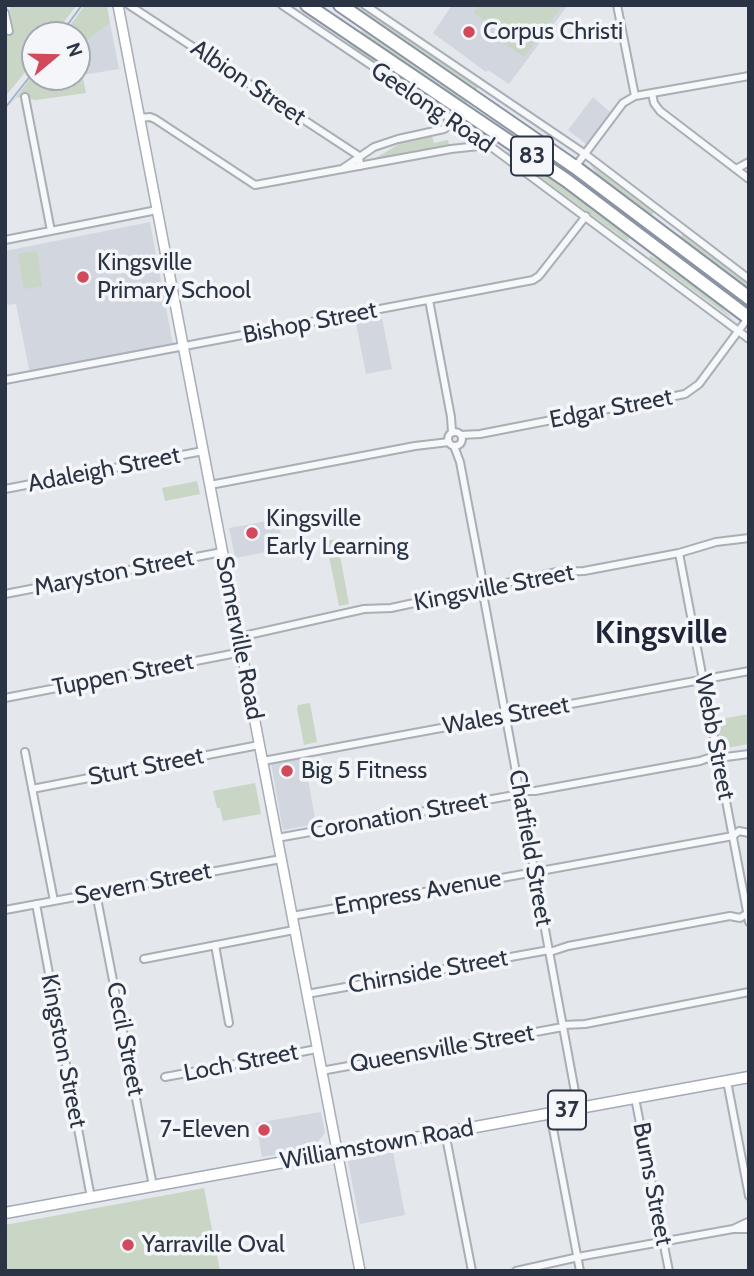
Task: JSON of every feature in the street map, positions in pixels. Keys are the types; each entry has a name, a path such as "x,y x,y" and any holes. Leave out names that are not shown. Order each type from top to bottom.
{"highway":[{"name":"Geelong Road","path":"307,5 566,180 749,318"},
{"name":"Geelong Road","path":"340,5 575,167 749,298"},
{"path":"349,32 359,26 372,28"},
{"path":"566,180 575,167"}],"main road":[{"name":"Somerville Road","path":"120,5 139,118 360,1271"},
{"name":"Williamstown Road","path":"5,1213 749,1077"}],"street":[{"name":"Albion Street","path":"129,5 359,156"},
{"name":"Geelong Road","path":"282,5 488,145 749,340"},
{"name":"Geelong Road","path":"365,5 585,154 749,279"},
{"path":"617,5 635,96"},
{"path":"5,13 9,31"},
{"path":"349,32 344,42 349,51"},
{"path":"575,167 625,101 635,96 749,76"},
{"path":"652,93 654,103 660,111 749,179"},
{"path":"24,97 51,231"},
{"path":"139,118 155,119 252,184 463,147 488,145"},
{"path":"341,170 369,149 398,139 444,129 448,125 447,118"},
{"path":"359,156 360,166"},
{"path":"736,169 749,162"},
{"path":"5,240 157,210"},
{"name":"Bishop Street","path":"5,380 535,279 586,216"},
{"name":"Chatfield Street","path":"429,300 578,1108"},
{"name":"Edgar Street","path":"210,485 685,394 697,386 749,318"},
{"name":"Adaleigh Street","path":"5,489 203,452"},
{"name":"Kingsville Street","path":"239,637 558,571 582,572 679,553 716,541 749,538"},
{"name":"Maryston Street","path":"5,594 222,552"},
{"name":"Webb Street","path":"679,553 749,922"},
{"name":"Tuppen Street","path":"5,698 242,653"},
{"name":"Wales Street","path":"262,761 749,671"},
{"name":"Sturt Street","path":"32,789 259,745"},
{"path":"25,752 54,901"},
{"name":"Coronation Street","path":"277,838 718,756 749,754"},
{"name":"Empress Avenue","path":"292,916 733,836 739,831 749,833"},
{"name":"Severn Street","path":"5,910 281,859"},
{"name":"Cecil Street","path":"96,893 153,1186"},
{"name":"Kingston Street","path":"36,904 91,1198"},
{"name":"Chirnside Street","path":"307,994 730,916 740,918 748,913"},
{"path":"144,959 295,930"},
{"path":"215,945 229,1023"},
{"name":"Queensville Street","path":"321,1071 749,992"},
{"name":"Loch Street","path":"165,1077 317,1049"},
{"path":"727,1081 749,1200"},
{"name":"Burns Street","path":"635,1098 669,1271"},
{"path":"550,1113 580,1271"},
{"path":"445,1132 472,1271"},
{"path":"516,1271 749,1225"}],"shaded area":[{"path":"452,5 568,5 509,84 488,70 486,72 433,33"},
{"path":"110,23 119,69 91,74 91,38"},
{"path":"593,97 610,112 586,144 568,130"},
{"name":"Kingsville Primary School","path":"150,222 173,345 30,374 16,304 5,305 5,251"},
{"path":"382,318 392,369 366,374 356,323"},
{"path":"278,519 283,549 235,558 229,528"},
{"path":"304,757 316,824 283,830 271,763"},
{"name":"7-Eleven","path":"321,1112 325,1133 313,1148 262,1157 256,1123"},
{"path":"393,1152 405,1215 360,1224 348,1161"}],"green space":[{"path":"9,5 77,5 65,21 21,21 21,77 5,97 5,33 14,31"},
{"path":"85,5 107,5 110,23 91,38 91,21 73,21"},
{"path":"350,5 359,5 478,87 476,90"},
{"path":"478,5 563,5 524,57 502,43 506,35 474,13"},
{"path":"361,30 469,102 464,103 363,35"},
{"path":"349,40 407,79 408,87 360,53 349,44"},
{"path":"21,91 86,91 36,100 17,97 5,112"},
{"path":"432,136 434,143 448,140 449,145 374,159 399,144"},
{"path":"505,151 521,156 630,237 627,241"},
{"path":"590,164 654,212 652,215 599,177"},
{"path":"683,234 749,284 749,291 684,241 680,237"},
{"path":"37,251 42,286 24,289 18,254"},
{"path":"650,256 666,263 734,320 649,258"},
{"path":"197,481 200,494 165,501 162,488"},
{"path":"337,539 349,604 339,606 326,541"},
{"path":"310,703 317,742 304,745 297,708 298,705"},
{"path":"749,714 749,744 721,749 716,720"},
{"path":"255,783 261,814 223,821 213,791"},
{"path":"204,1188 220,1271 7,1271 5,1225"}],"waterway":[{"path":"70,21 82,5"},
{"path":"5,108 21,88"}],"place":[{"name":"Corpus Christi","path":"469,32"},
{"name":"Kingsville Primary School","path":"83,277"},
{"name":"Kingsville Early Learning","path":"252,533"},
{"name":"Big 5 Fitness","path":"287,771"},
{"name":"7-Eleven","path":"264,1130"},
{"name":"Yarraville Oval","path":"128,1245"}],"district":[{"name":"Kingsville","path":"661,634"}]}
